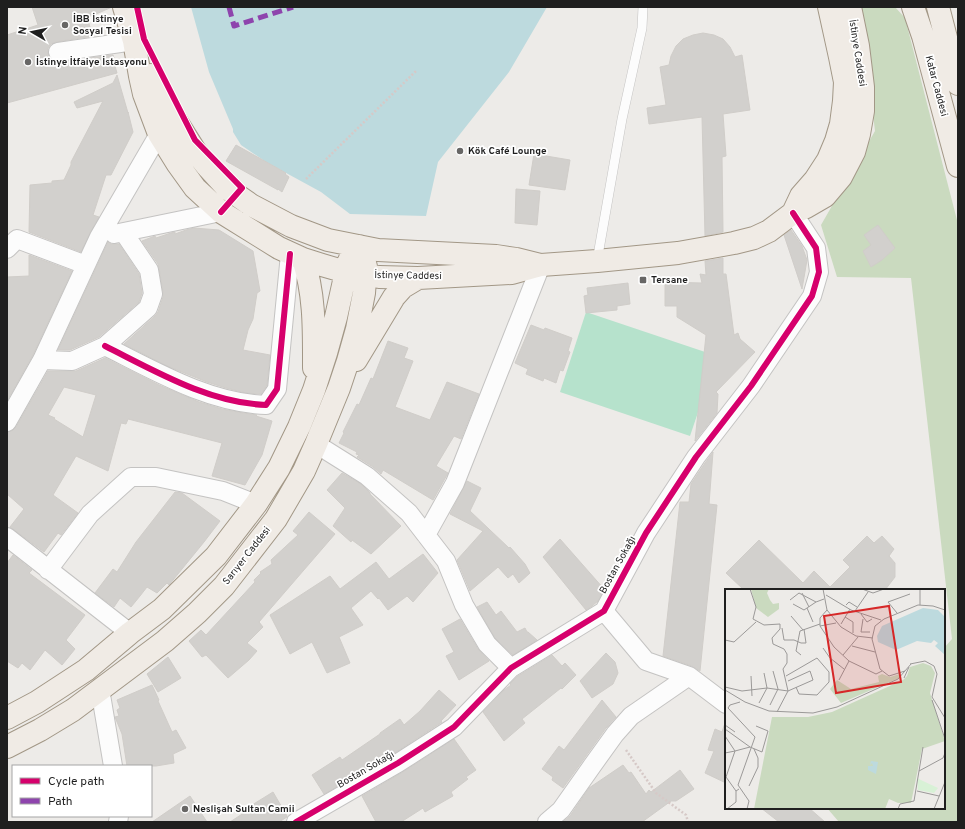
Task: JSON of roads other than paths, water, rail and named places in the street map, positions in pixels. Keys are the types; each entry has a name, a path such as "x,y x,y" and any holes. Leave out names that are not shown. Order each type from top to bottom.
{"main road":[{"name":"İstinye Caddesi","path":"124,7 134,41 144,94 158,134 195,188 221,212 279,248 322,266 356,274 379,277 418,278 512,274 541,265 678,253 734,243 754,238 769,231 793,213 825,196 841,177 854,152 863,111 864,88 858,46 850,7"},
{"name":"İstinye Caddesi","path":"793,213 801,196 815,180 828,160 841,124 845,82 829,7"},
{"name":"Katar Caddesi","path":"913,7 923,36 958,166"},
{"path":"938,7 958,84"},
{"name":"İstinye Caddesi","path":"134,41 161,97 195,151 228,189 252,205 291,226 328,240 378,250 496,256 541,265"},
{"path":"7,718 37,702 86,670 130,633 162,609 216,556 256,504 279,468 299,427 314,390 336,317 356,274 348,263 359,246"},
{"path":"296,256 310,286 313,312 314,390"},
{"name":"Sarıyer Caddesi","path":"7,747 40,730 73,710 166,641 224,586 276,519 304,471 339,388 357,329 364,292 356,274"},
{"path":"339,388 394,297 403,287 418,278"},
{"path":"86,670 100,689"}],"street":[{"path":"58,52 134,41"},
{"path":"7,422 42,360 99,237 158,134"},
{"path":"99,237 221,212"},
{"name":"Bostan Sokağı","path":"296,822 398,763 454,727 511,668 604,611 646,533 696,457 751,386 812,296 819,272 816,248 793,213"},
{"path":"42,360 72,361 105,346 148,308 153,294 149,270 124,232"},
{"path":"7,248 17,239 86,265"},
{"path":"105,346 162,375 210,395 254,405 266,405 277,389 296,256"},
{"path":"426,535 454,483 541,265"},
{"path":"316,444 367,476 409,512 446,561 464,605 487,644 511,668"},
{"path":"48,570 90,514 131,477 156,477 223,491 256,504"},
{"path":"7,537 130,633"},
{"path":"604,611 646,661 689,676 725,703"},
{"path":"547,822 561,810 615,734 632,716 689,676"},
{"path":"100,689 112,765"}],"lane":[{"path":"596,261 619,134 642,28 643,7"}],"water":[{"path":"191,7 547,7 509,72 438,162 426,216 350,214 321,192 266,162 241,145 233,132 209,72"}],"place":[{"name":"İBB İstinye Sosyal Tesisi","path":"65,25"},
{"name":"İstinye İtfaiye İstasyonu","path":"28,62"},
{"name":"Kök Café Lounge","path":"460,151"},
{"name":"Tersane","path":"643,280"},
{"name":"Neslişah Sultan Camii","path":"185,809"}]}
